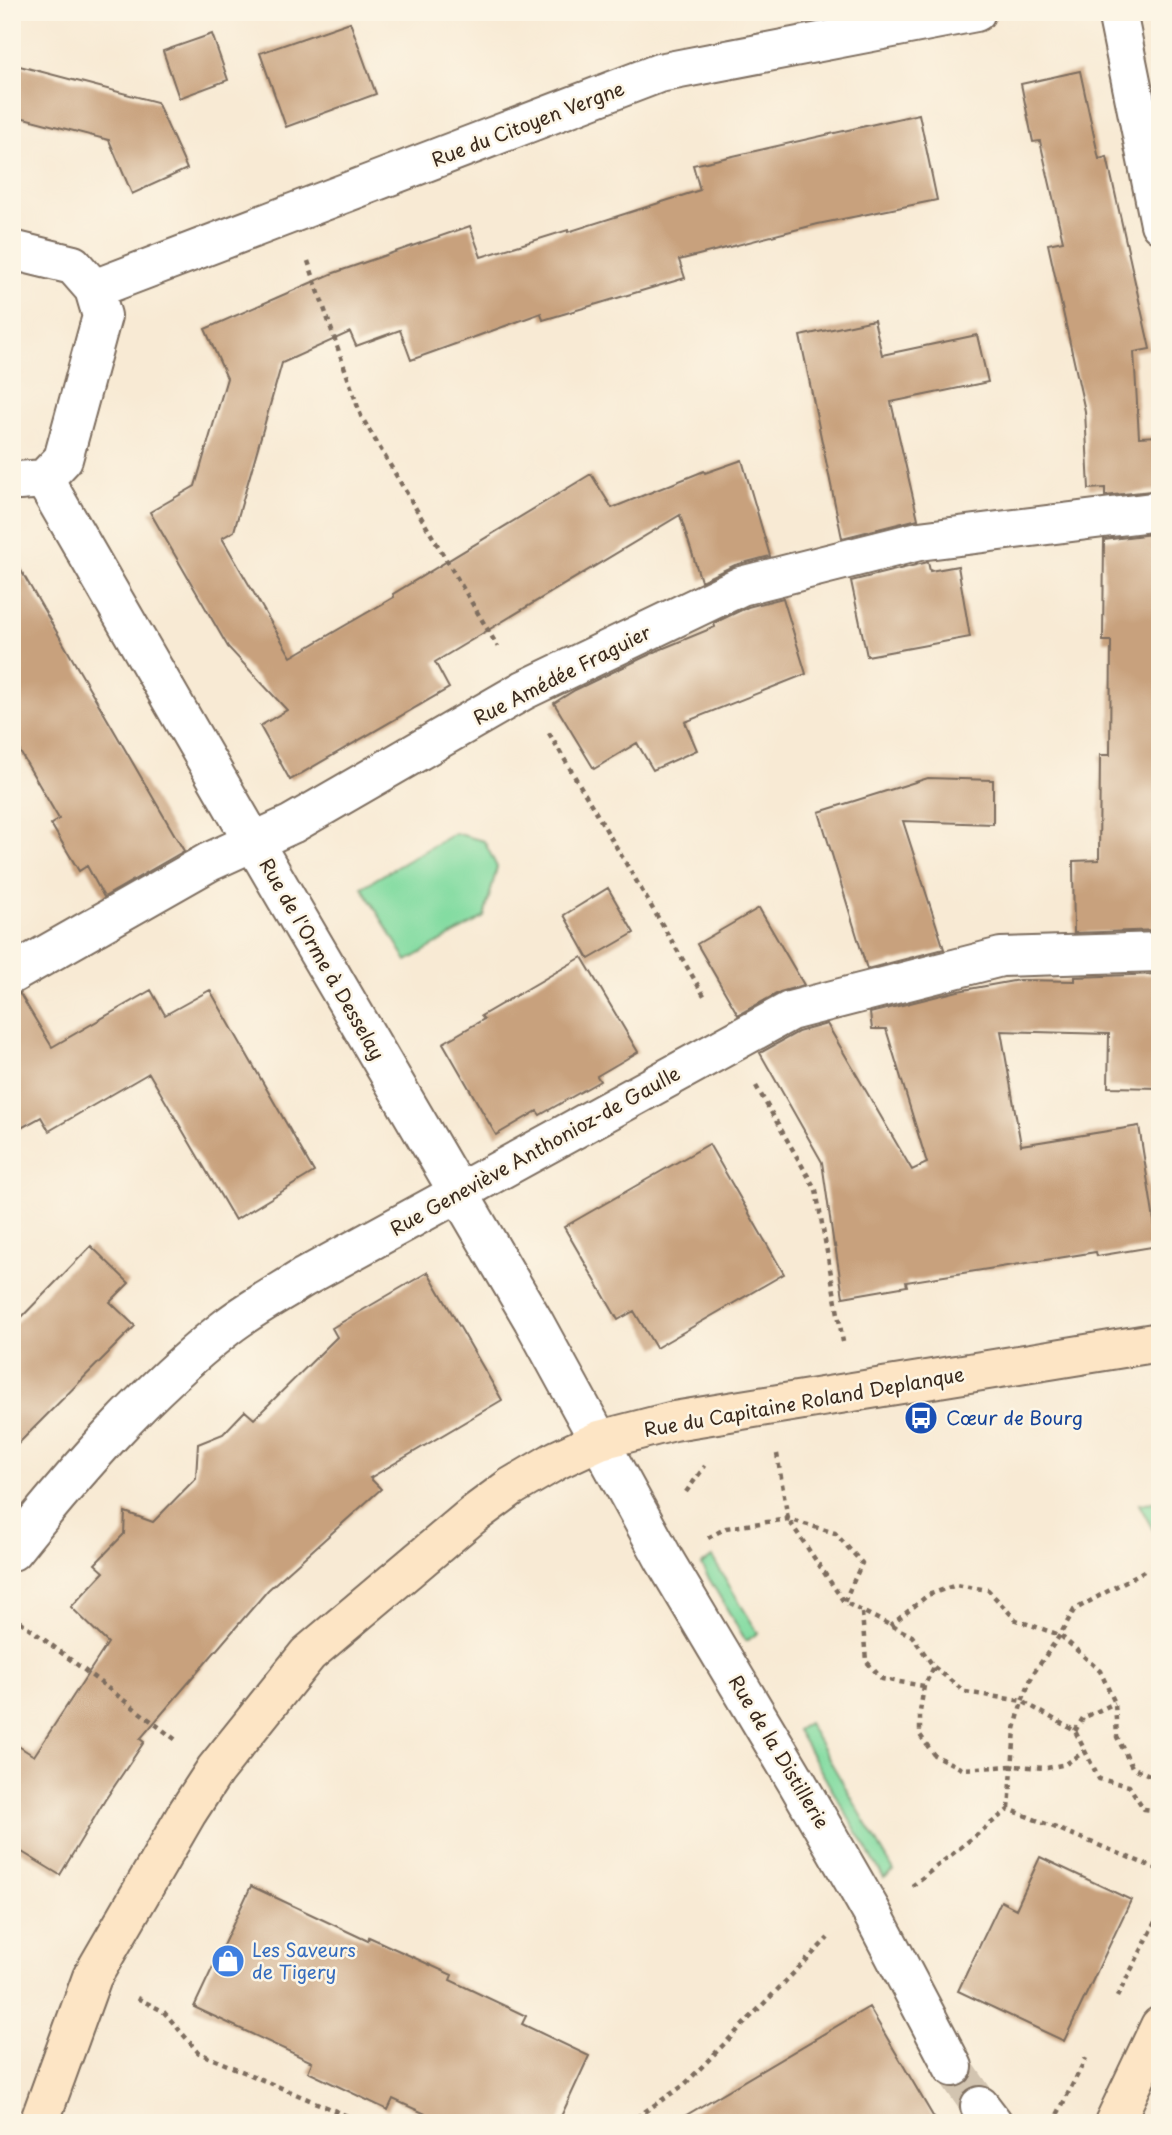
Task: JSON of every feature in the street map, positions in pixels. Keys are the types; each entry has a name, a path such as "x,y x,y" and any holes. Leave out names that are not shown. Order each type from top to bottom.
{"street":[{"name":"Rue du Citoyen Vergne","path":"94,289 659,74 976,12"},
{"path":"1117,12 1160,225"},
{"path":"12,250 73,265 94,289 102,316 63,459 28,479"},
{"name":"Rue de l'Orme à Desselay","path":"28,479 254,843 459,1192 600,1440"},
{"name":"Rue Amédée Fraguier","path":"12,974 209,862 292,824 524,690 741,586 919,541 1160,511"},
{"name":"Rue Geneviève Anthonioz-de Gaulle","path":"12,1551 64,1486 157,1387 228,1326 303,1278 790,1011 1001,957 1160,952"},
{"name":"Rue du Capitaine Roland Deplanque","path":"39,2123 92,1977 187,1813 215,1770 308,1654 510,1487 557,1460 600,1440 674,1422 1160,1342"},
{"name":"Rue de la Distillerie","path":"600,1440 665,1561 799,1784 871,1911 953,2067"},
{"path":"1114,2123 1160,2026"}],"path":[{"path":"292,214 361,416 816,1190 852,1391"},
{"path":"775,1443 788,1519 844,1602 912,1636 934,1667 965,1692 1022,1701 1075,1731 1099,1779 1129,1786 1144,1809 1160,1811"},
{"path":"708,1538 726,1528 788,1519 835,1533 862,1563 844,1602"},
{"path":"1009,1809 1015,1729 1033,1674 1074,1611 1144,1571"},
{"path":"890,1626 928,1595 956,1585 988,1590 1016,1620 1060,1635 1100,1671 1115,1703 1117,1737 1132,1767 1160,1780"},
{"path":"862,1612 866,1661 882,1679 925,1686"},
{"path":"12,1615 215,1770"},
{"path":"934,1667 925,1686 920,1712 920,1735 934,1755 962,1769 1012,1766 1047,1768 1066,1764 1085,1751"},
{"path":"1075,1731 1083,1718 1115,1703"},
{"path":"92,1977 163,2011 199,2053 364,2123"}],"green space":[{"path":"455,833 484,841 497,867 484,917 407,961 362,887"},
{"path":"1160,1501 1160,1543 1139,1504"},
{"path":"712,1557 758,1633 746,1641 701,1565"},
{"path":"808,1723 894,1871 884,1878 797,1730"}],"building":[{"path":"350,22 376,94 286,127 260,53"},
{"path":"212,34 228,80 179,98 163,51"},
{"path":"12,64 157,102 187,169 132,194 109,140 12,115"},
{"path":"1080,71 1099,159 1107,157 1150,349 1134,352 1139,437 1160,436 1160,490 1105,496 1105,488 1089,489 1085,411 1048,244 1063,241 1040,141 1033,142 1021,84"},
{"path":"919,114 937,200 818,224 679,260 685,278 543,320 541,313 411,360 400,330 356,346 350,332 282,363 234,531 222,538 291,657 394,597 393,594 591,474 612,508 704,471 705,473 742,460 770,556 735,565 701,581 680,515 435,662 449,688 290,780 260,726 287,710 228,647 150,512 195,486 227,378 205,329 331,274 470,226 481,257 700,190 693,165"},
{"path":"874,320 882,355 977,335 988,382 891,402 918,519 842,538 800,336"},
{"path":"1160,533 1160,930 1074,933 1073,861 1099,860 1100,755 1110,755 1111,641 1103,641 1104,540"},
{"path":"12,555 184,851 104,897 87,866 79,871 51,824 59,819 12,738"},
{"path":"928,562 930,571 958,566 970,637 867,656 851,581"},
{"path":"783,598 806,674 685,722 697,750 653,770 637,743 594,769 554,703 575,690 659,650 715,627 714,623 748,607"},
{"path":"928,778 993,780 993,824 903,821 944,949 867,969 819,812"},
{"path":"608,888 634,933 589,959 564,915"},
{"path":"759,908 804,985 780,992 738,1015 697,944"},
{"path":"582,957 638,1052 597,1076 600,1081 540,1115 537,1111 496,1135 443,1043 484,1019 481,1016"},
{"path":"1160,974 1160,1088 1108,1087 1109,1034 1001,1031 1021,1145 1139,1126 1158,1246 1097,1256 1096,1252 906,1282 907,1286 843,1297 822,1162 760,1053 798,1032 827,1024 912,1170 927,1163 886,1029 872,1029 870,1013 958,991 1019,980 1075,981 1075,977"},
{"path":"151,990 165,1015 210,990 314,1172 235,1220 149,1073 49,1131 41,1117 12,1133 12,996 20,994 52,1047"},
{"path":"709,1144 784,1274 656,1348 634,1311 618,1320 564,1227"},
{"path":"91,1246 129,1283 110,1302 135,1326 12,1450 12,1327"},
{"path":"428,1272 502,1400 370,1478 381,1489 268,1590 140,1739 144,1742 60,1875 12,1846 12,1742 34,1756 108,1643 71,1607 104,1572 95,1564 124,1534 125,1512 153,1522 196,1478 198,1444 223,1434 245,1411 254,1419 337,1337 332,1328"},
{"path":"1040,1857 1131,1900 1064,2041 958,1991 1001,1901 1016,1909"},
{"path":"251,1886 368,1941 369,1937 452,1975 450,1980 526,2016 522,2024 589,2056 558,2123 445,2123 393,2099 388,2110 308,2072 312,2062 194,2007"},
{"path":"869,2007 937,2123 673,2123"}],"tunnel":[{"path":"953,2067 980,2106"}],"place":[{"name":"Cœur de Bourg","path":"921,1418"},
{"name":"Les Saveurs de Tigery","path":"228,1961"}]}
